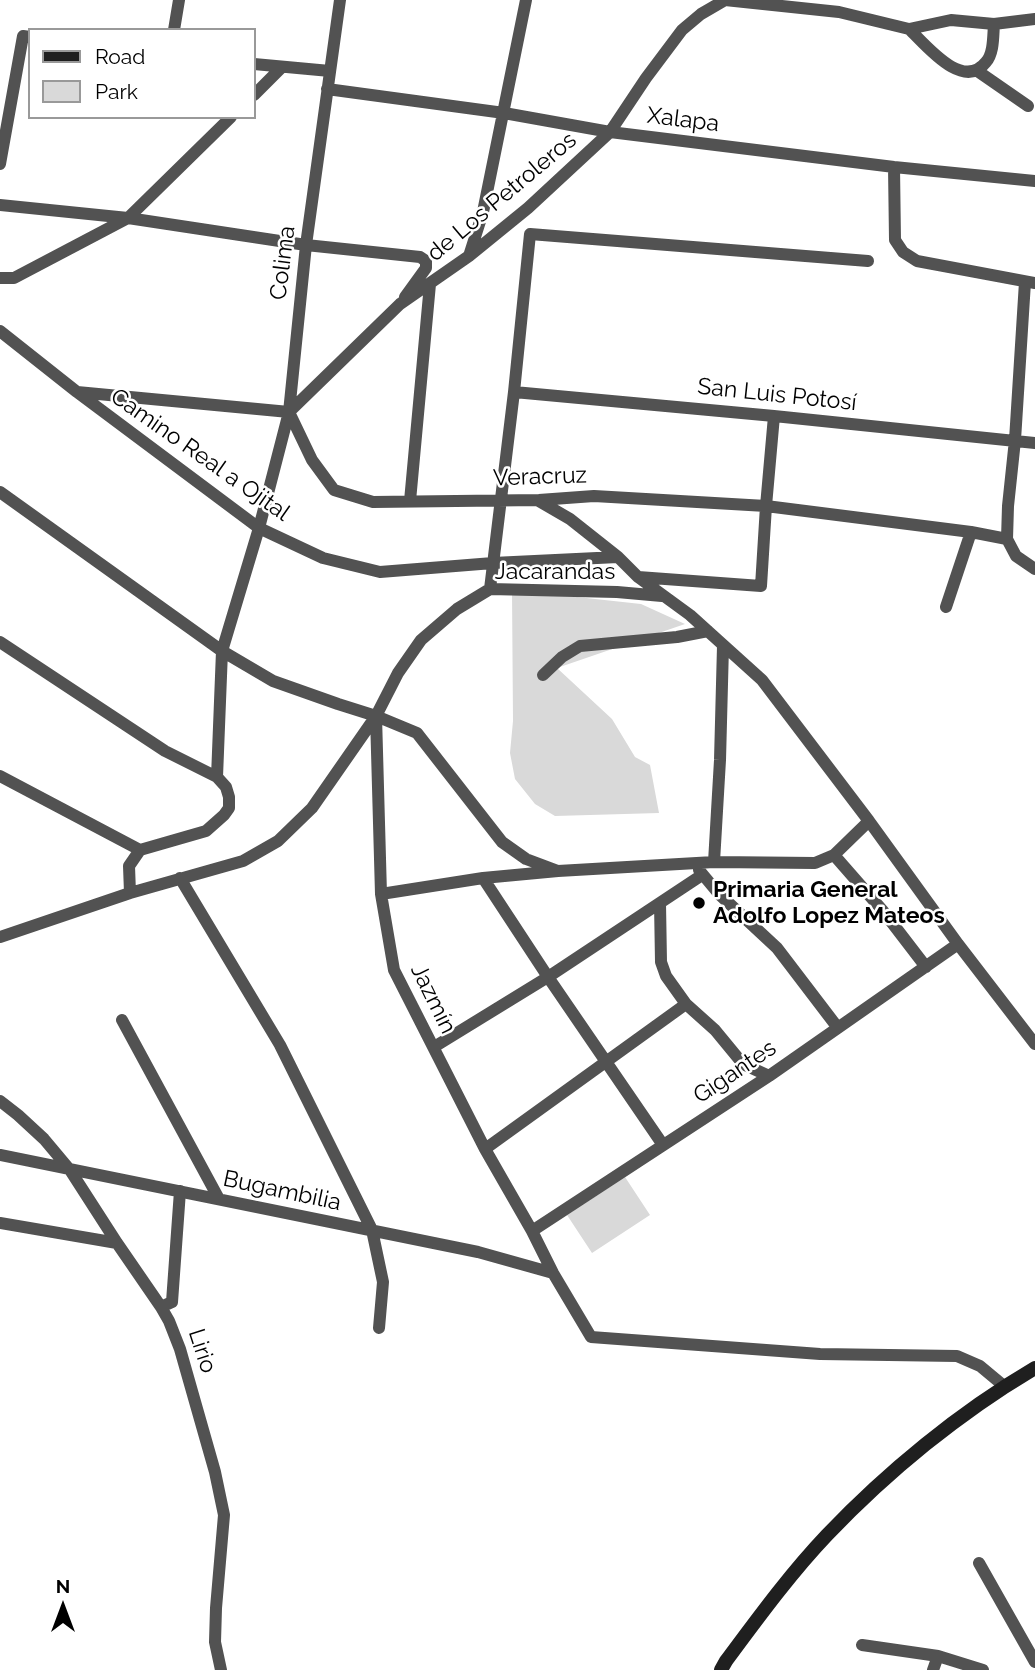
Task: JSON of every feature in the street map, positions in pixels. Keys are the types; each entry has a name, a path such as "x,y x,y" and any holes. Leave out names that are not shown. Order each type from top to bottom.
{"main road":[{"path":"721,1670 775,1595 826,1536 906,1460 1004,1386 1035,1368"}],"street":[{"path":"174,28 179,0"},
{"name":"Colima","path":"217,777 222,650 259,528 289,412 306,245 340,0"},
{"path":"469,256 483,212 526,0"},
{"path":"725,0 839,12 909,29 951,20 994,24 1035,19"},
{"name":"de Los Petroleros","path":"289,412 400,304 469,256 528,208 610,132 682,30 701,14 725,0"},
{"path":"909,29 952,69 966,72 976,70 986,62 991,49 994,24"},
{"path":"0,164 26,36"},
{"path":"256,64 330,71"},
{"path":"256,93 282,67"},
{"path":"976,70 1028,106"},
{"name":"Xalapa","path":"327,89 504,113 610,132 894,167 1035,181"},
{"path":"0,278 14,278 128,218 230,119"},
{"path":"894,167 895,240 903,252 917,261 1030,282 1007,539 1016,556 1035,569"},
{"path":"0,205 128,218 306,245 420,257 426,261 426,268 400,304"},
{"path":"490,589 530,234 868,261"},
{"path":"410,502 430,284"},
{"name":"Camino Real a Ojital","path":"0,331 259,528 323,558 380,572 618,557"},
{"path":"77,392 289,412"},
{"name":"San Luis Potosí","path":"514,392 1035,443"},
{"name":"Veracruz","path":"289,412 312,460 334,490 373,502 539,500 594,496 766,506 1007,539"},
{"path":"638,577 761,586 774,416"},
{"path":"0,492 222,650 273,681 417,733 502,842 526,859 558,871"},
{"path":"539,500 570,519 662,596"},
{"path":"946,607 971,532"},
{"name":"Jacarandas","path":"0,937 130,893 243,861 278,841 312,808 376,716 398,673 421,640 457,609 490,589 617,592 662,596 690,615 762,680 1035,1044"},
{"path":"543,675 562,657 580,646 677,637 708,631"},
{"path":"0,642 165,751 217,777 226,787 229,808 206,831 139,849 0,776"},
{"path":"714,862 723,646"},
{"name":"Jazmín","path":"376,716 381,894 394,970 485,1149 553,1273 592,1337 820,1354 957,1356 980,1366 1004,1386"},
{"path":"434,1047 548,977 660,902 698,869 714,862 815,863 834,855 869,821"},
{"path":"130,893 129,866 139,849"},
{"path":"834,855 883,911 926,967"},
{"path":"381,894 483,878 558,871 698,869"},
{"path":"698,869 719,894 777,948 838,1028"},
{"path":"180,878 279,1045 372,1230 383,1282 379,1328"},
{"path":"483,878 663,1145"},
{"path":"660,902 661,962 666,976 686,1004 715,1030 743,1064 769,1076"},
{"name":"Gigantes","path":"532,1231 769,1076 958,944"},
{"path":"485,1149 686,1004"},
{"path":"122,1020 219,1199"},
{"name":"Lirio","path":"0,1101 44,1139 70,1170 161,1307 173,1330 215,1472 224,1515 215,1642 221,1670"},
{"name":"Bugambilia","path":"0,1155 478,1252 553,1273"},
{"path":"161,1307 172,1301 180,1191"},
{"path":"0,1223 117,1243"},
{"path":"979,1563 1035,1662"},
{"path":"862,1645 938,1656 983,1670"},
{"path":"933,1670 938,1656"}],"green space":[{"path":"512,592 641,604 685,624 557,668 612,719 635,757 650,765 659,813 555,816 535,804 515,779 510,753 513,721"},
{"path":"625,1177 650,1215 592,1253 567,1215"}],"place":[{"name":"Primaria General Adolfo Lopez Mateos","path":"699,903"}]}
